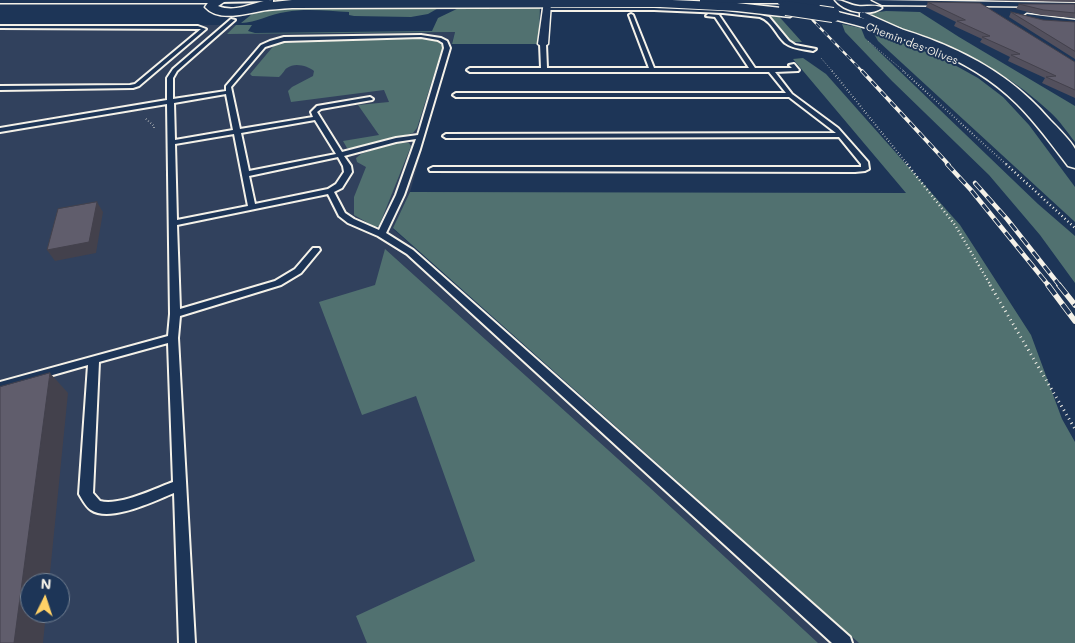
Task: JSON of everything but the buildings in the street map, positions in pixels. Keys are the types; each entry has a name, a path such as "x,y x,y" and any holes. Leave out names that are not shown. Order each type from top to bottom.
{"main road":[{"path":"222,8 262,4 600,0"},
{"path":"660,0 786,7 846,17"},
{"path":"262,4 546,6 679,4 786,7"},
{"name":"Chemin des Olives","path":"846,17 870,33 924,46 998,80"},
{"name":"Chemin des Olives","path":"846,17 915,37 960,56 998,80 1033,110 1075,162"}],"street":[{"path":"703,1 771,1 786,7 818,2 842,3 846,17 879,8 882,6 879,2 1062,3 1075,5"},
{"path":"0,2 191,4 222,8"},
{"name":"Chemin des Olives","path":"842,3 850,15 846,17"},
{"path":"980,4 996,15"},
{"path":"980,4 1032,19 1075,23"},
{"path":"544,44 546,6"}],"lane":[{"path":"187,643 174,338 171,74 222,8 262,4"},
{"path":"546,6 654,9 760,16 767,18 787,42 794,46 813,49"},
{"path":"614,15 717,16 753,70"},
{"path":"631,15 652,70"},
{"path":"0,27 204,28 137,85 131,87 0,88"},
{"path":"252,207 230,84 263,46 284,40 421,36 439,39 445,42 447,48 400,195 380,234"},
{"path":"544,44 544,70"},
{"path":"470,70 796,70 792,65"},
{"path":"433,169 855,170 865,168 865,164 836,129 790,95 771,70"},
{"path":"0,130 230,92"},
{"path":"456,95 790,95"},
{"path":"172,224 330,191 339,186 348,172 347,166 314,112 319,107 370,99"},
{"path":"171,143 316,118"},
{"path":"446,136 841,135"},
{"path":"246,174 340,155 396,140 420,137"},
{"path":"330,191 342,214 351,221 380,234 410,252 844,643"},
{"path":"175,314 284,280 298,271 316,250"},
{"path":"0,386 174,338"},
{"path":"94,360 86,494 90,500 97,507 109,508 180,485"}],"path":[{"path":"870,33 1075,228"},
{"path":"813,49 887,138 955,225 1075,429"}],"shaded area":[{"path":"0,25 236,25 228,34 455,32 410,192 393,229 859,643 0,643"}],"green space":[{"path":"540,5 539,44 452,44 455,32 227,34 236,25 252,25 248,31 255,33 432,31 438,18 463,6"},
{"path":"657,5 775,12 802,42 792,42 766,16 690,10 563,7"},
{"path":"442,6 428,14 411,17 354,16 349,15 349,12 301,10 280,13 252,22 241,23 252,14 275,8"},
{"path":"886,11 920,12 1075,106 1075,142 1050,112 1010,80 980,62 949,47 887,24 872,16 872,13"},
{"path":"842,24 861,28 865,38 1038,204 1075,236 1075,283 1040,235 989,175 892,81 845,32"},
{"path":"873,32 942,58 978,78 1003,97 1029,125 1075,187 1075,222 878,41"},
{"path":"430,39 443,46 417,128 413,133 356,149 347,148 343,141 379,135 358,105 389,102 384,90 291,102 288,91 313,76 314,71 305,66 294,65 287,68 279,77 252,76 250,74 276,43"},
{"path":"803,58 826,74 960,225 1031,335 1062,419 1075,442 1075,643 859,643 393,228 410,192 906,193 793,59"},
{"path":"395,142 409,143 411,146 379,226 375,227 354,215 354,197 366,167 357,162 356,158 361,154"},
{"path":"385,249 648,486 818,643 367,643 356,616 475,561 416,396 362,415 319,302 375,285"}],"railway":[{"path":"793,0 863,72"},
{"path":"862,71 949,165"},
{"path":"947,164 971,190 1049,286"},
{"path":"975,183 1007,219 1060,286"},
{"path":"1048,285 1075,321"},
{"path":"1059,285 1075,305"}]}
